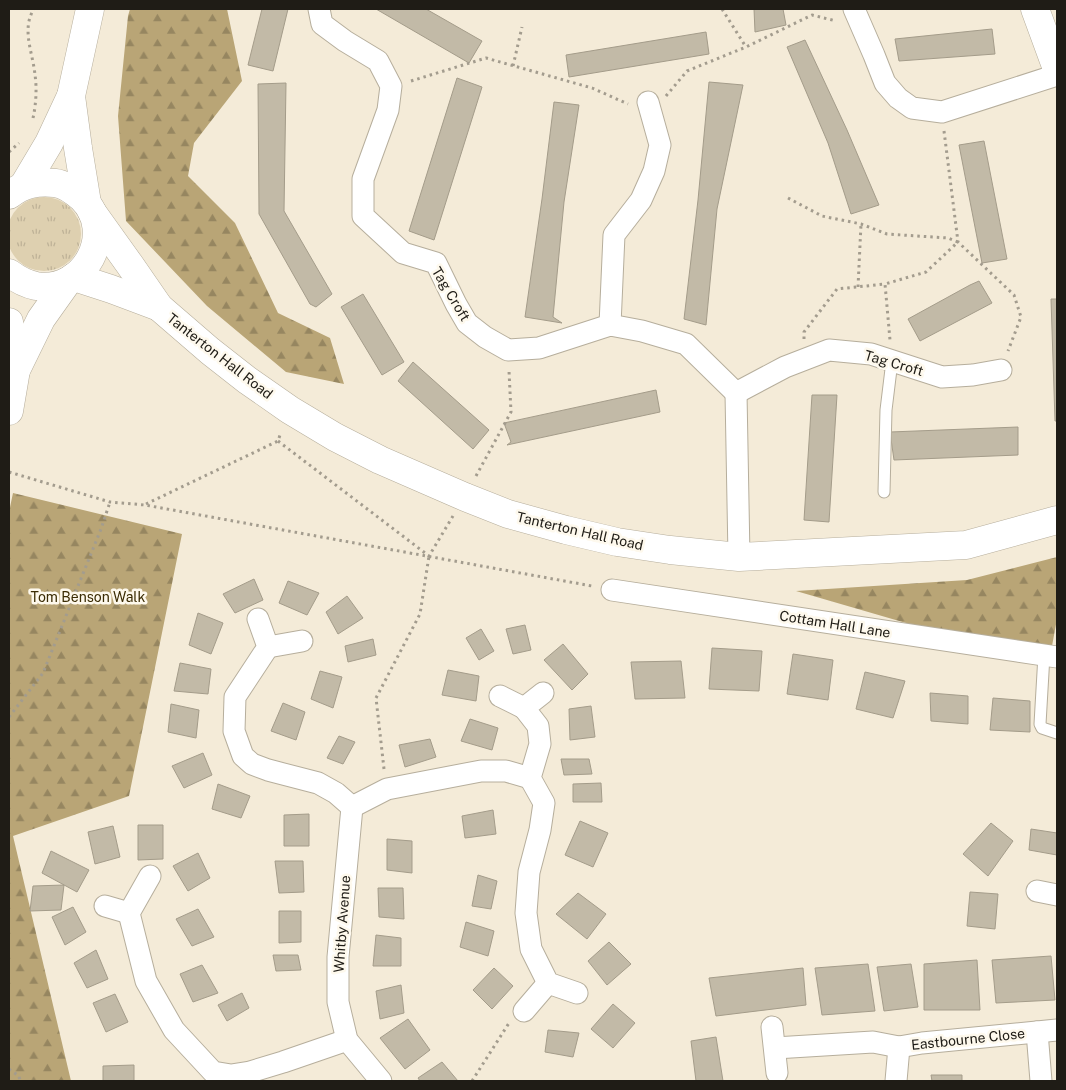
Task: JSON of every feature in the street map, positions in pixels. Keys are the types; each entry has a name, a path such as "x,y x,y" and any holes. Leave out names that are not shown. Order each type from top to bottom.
{"street":[{"path":"15,189 49,142 70,96 90,9"},
{"path":"319,9 322,24 345,41 378,61 391,86"},
{"path":"1035,9 1057,68"},
{"path":"857,17 885,83 898,98 912,108 942,112 1057,75"},
{"name":"Tag Croft","path":"391,86 388,110 363,179 363,216 403,253 436,263 467,323 485,337 508,350 539,348 610,325 642,331 686,344 736,393 785,367 829,350 871,354 942,377 973,375 1001,370"},
{"path":"9,411 16,370 41,320 71,279 87,264 95,248 97,230 89,207 70,96"},
{"path":"610,325 614,235 641,200 654,171 660,145 649,108"},
{"path":"15,189 41,181 59,183 74,191 89,207"},
{"name":"Tanterton Hall Road","path":"89,207 159,307 247,380 290,410 335,437 380,460 465,498 508,514 616,542 739,557 966,545 1057,520"},
{"path":"9,273 22,282 37,286 53,286 71,279"},
{"name":"Tanterton Hall Road","path":"71,279 110,289 159,307"},
{"path":"9,322 16,370"},
{"path":"736,393 739,557"},
{"name":"Cottam Hall Lane","path":"612,590 1051,656"},
{"path":"258,619 268,647"},
{"path":"302,641 268,647 235,697 234,730 244,756 252,764 268,770 318,782 336,793 352,808 387,789 481,771 506,771 530,778 544,803 540,830 529,872 526,913 531,949 548,983 577,993"},
{"path":"524,708 543,693"},
{"path":"500,696 524,708 538,726 540,744 530,778"},
{"name":"Whitby Avenue","path":"352,808 338,957 338,1002 347,1040 381,1081"},
{"path":"150,876 129,913 146,981 174,1030 211,1076 250,1072 347,1040"},
{"path":"105,906 129,913"},
{"path":"524,1011 548,983"},
{"path":"772,1027 777,1073"},
{"name":"Eastbourne Close","path":"775,1048 873,1042 899,1047 922,1043 1047,1031 1041,1081"},
{"name":"Eastbourne Close","path":"896,1081 899,1047"}],"lane":[{"path":"884,492 886,410 892,361"},
{"path":"1051,656 1040,724 1042,728 1057,733"}],"path":[{"path":"34,9 31,13 28,34 35,76 35,109"},
{"path":"722,9 746,47"},
{"path":"391,86 486,58 592,88 649,108 687,71 746,47 812,15 857,17"},
{"path":"512,66 522,27"},
{"path":"942,112 958,242"},
{"path":"788,198 822,216 861,224 887,234 948,238 958,242 1014,295 1021,317 1001,370"},
{"path":"858,287 861,224"},
{"path":"805,359 804,332 837,289 885,284 926,272 958,242"},
{"path":"885,284 892,361"},
{"path":"145,505 278,441 290,410"},
{"path":"9,472 110,502 145,505 612,590"},
{"path":"9,717 43,673 110,502"},
{"path":"387,789 376,698 420,614 429,556"},
{"path":"472,1081 515,1014 524,1011"},
{"path":"9,1070 19,1076 20,1081"}],"green space":[{"path":"130,9 227,9 242,81 194,143 188,176 235,223 278,313 330,338 344,384 286,372 207,306 126,221 118,116"},
{"path":"37,197 51,197 65,203 75,213 81,227 81,241 75,255 65,265 51,271 37,271 23,265 13,255 7,241 7,227 13,213 23,203"},
{"name":"Tom Benson Walk","path":"13,493 182,534 129,796 13,836 71,1081 9,1081 9,512"},
{"path":"1057,557 1057,619 1052,646 937,632 796,591 967,580"}],"building":[{"path":"262,9 288,9 273,71 248,65"},
{"path":"376,9 426,9 482,41 469,63"},
{"path":"754,9 783,9 786,25 755,32"},
{"path":"992,29 995,54 899,61 895,39"},
{"path":"706,32 709,54 569,77 566,55"},
{"path":"805,40 879,205 851,214 828,143 787,47"},
{"path":"457,78 482,87 434,240 409,231"},
{"path":"709,82 743,85 717,209 706,325 684,319"},
{"path":"286,83 284,211 332,294 316,307 310,304 259,214 258,84"},
{"path":"554,102 579,105 564,202 553,317 562,323 525,317"},
{"path":"984,141 1007,259 982,263 959,145"},
{"path":"979,281 992,303 920,341 908,319"},
{"path":"363,294 404,362 382,375 341,307"},
{"path":"1051,299 1057,299 1057,421 1055,421"},
{"path":"413,362 489,430 473,449 398,381"},
{"path":"656,390 660,412 507,445 511,442 504,423"},
{"path":"812,395 837,395 829,522 804,520"},
{"path":"1018,427 1018,455 894,460 890,432"},
{"path":"254,579 263,600 235,613 223,594"},
{"path":"288,581 319,593 307,615 279,603"},
{"path":"347,596 363,618 338,634 326,612"},
{"path":"198,613 223,623 211,654 189,645"},
{"path":"525,625 531,650 513,654 506,629"},
{"path":"481,629 494,651 479,660 466,638"},
{"path":"373,639 376,655 348,662 345,646"},
{"path":"563,644 588,674 572,690 544,660"},
{"path":"712,648 762,651 759,691 709,689"},
{"path":"793,654 833,660 828,700 787,694"},
{"path":"681,661 685,698 635,699 631,662"},
{"path":"180,663 211,669 208,694 174,691"},
{"path":"448,670 479,676 476,701 442,695"},
{"path":"320,671 342,677 333,708 311,699"},
{"path":"865,672 905,681 893,718 856,709"},
{"path":"930,693 968,696 968,724 931,721"},
{"path":"993,698 1030,701 1030,732 990,730"},
{"path":"283,703 305,712 296,740 271,731"},
{"path":"171,704 199,710 196,738 168,732"},
{"path":"591,706 595,737 570,740 569,709"},
{"path":"470,719 498,728 492,750 461,741"},
{"path":"339,736 355,742 343,764 327,758"},
{"path":"430,739 436,757 405,767 399,745"},
{"path":"203,753 212,775 184,788 172,766"},
{"path":"561,759 589,759 592,774 564,775"},
{"path":"601,783 602,802 573,802 573,784"},
{"path":"218,784 250,796 241,818 212,809"},
{"path":"493,810 496,834 465,838 462,816"},
{"path":"309,814 309,846 284,846 284,815"},
{"path":"580,821 608,833 593,867 565,855"},
{"path":"991,823 1013,841 988,876 963,854"},
{"path":"138,825 163,825 163,859 138,860"},
{"path":"113,826 120,857 95,864 88,832"},
{"path":"1031,829 1057,833 1057,855 1029,850"},
{"path":"387,839 412,841 412,873 387,870"},
{"path":"51,851 89,870 77,892 42,873"},
{"path":"198,853 210,878 188,891 173,866"},
{"path":"275,861 303,861 304,892 279,893"},
{"path":"478,875 497,881 491,909 472,906"},
{"path":"64,885 61,910 30,911 33,886"},
{"path":"378,888 403,888 404,919 379,917"},
{"path":"970,892 998,894 995,929 967,926"},
{"path":"578,893 606,914 587,939 556,914"},
{"path":"73,907 86,932 65,945 52,917"},
{"path":"198,909 214,937 192,946 176,919"},
{"path":"279,911 301,911 301,942 279,943"},
{"path":"466,922 494,931 488,956 460,947"},
{"path":"376,935 401,938 401,966 373,966"},
{"path":"609,942 631,964 607,985 588,961"},
{"path":"96,950 108,979 87,988 74,963"},
{"path":"273,955 298,955 301,970 276,971"},
{"path":"1051,956 1055,1000 996,1003 992,960"},
{"path":"977,960 980,1010 924,1010 924,964"},
{"path":"868,964 875,1011 822,1015 815,968"},
{"path":"911,964 918,1007 884,1011 877,967"},
{"path":"202,965 218,993 193,1002 180,974"},
{"path":"494,968 513,986 492,1009 473,990"},
{"path":"803,968 806,1005 716,1016 709,978"},
{"path":"401,985 404,1013 380,1019 376,991"},
{"path":"242,993 249,1008 227,1021 218,1005"},
{"path":"115,994 128,1022 106,1032 93,1003"},
{"path":"613,1004 635,1023 613,1048 591,1029"},
{"path":"408,1019 430,1050 405,1069 380,1038"},
{"path":"548,1030 579,1033 573,1057 545,1052"},
{"path":"716,1037 723,1081 696,1081 691,1041"},
{"path":"442,1062 458,1081 420,1081 418,1078"},
{"path":"134,1065 134,1081 103,1081 103,1066"},
{"path":"931,1075 962,1075 962,1081 932,1081"}]}
